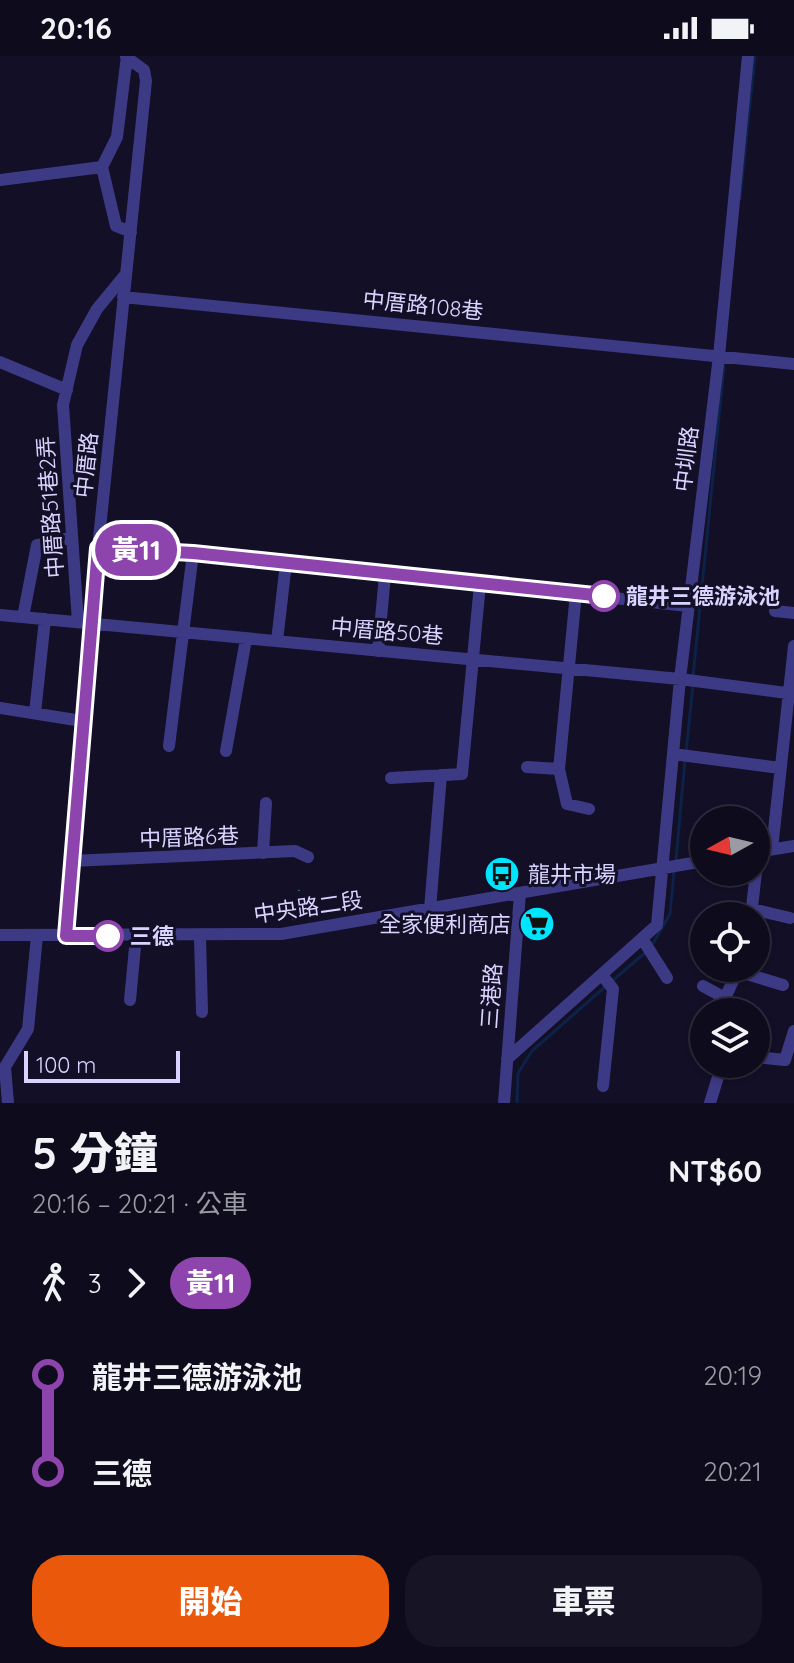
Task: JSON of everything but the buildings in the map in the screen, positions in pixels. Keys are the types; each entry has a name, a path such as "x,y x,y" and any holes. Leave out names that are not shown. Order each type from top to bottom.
{"street":[{"path":"126,56 117,137 102,167 116,226 131,232"},
{"name":"中厝路","path":"66,936 98,548 146,81 144,70 126,56"},
{"name":"中圳路","path":"643,940 657,925 664,867 680,679 719,356 748,56"},
{"path":"0,180 102,167"},
{"name":"中厝路51巷2弄","path":"78,622 63,405 77,345 93,322 97,309 127,272"},
{"name":"中厝路108巷","path":"123,297 794,364"},
{"path":"93,322 120,329"},
{"path":"0,362 67,390"},
{"path":"23,617 37,545 72,537"},
{"path":"98,548 193,553 688,606"},
{"path":"169,746 193,553"},
{"path":"277,641 286,563"},
{"path":"378,651 385,575"},
{"path":"391,778 462,774 480,584"},
{"path":"576,593 559,769 567,804 589,809"},
{"path":"775,611 794,613"},
{"name":"中厝路50巷","path":"0,616 680,679 791,694"},
{"path":"35,713 45,619"},
{"path":"226,751 246,639"},
{"path":"794,646 788,744 780,768 772,849 794,846"},
{"path":"0,708 82,721"},
{"path":"673,754 780,768"},
{"path":"527,767 559,769"},
{"path":"430,909 441,775"},
{"path":"263,853 266,803"},
{"name":"中厝路6巷","path":"71,861 295,851 308,857"},
{"name":"中央路二段","path":"0,935 200,937 291,933 690,863"},
{"name":"三港路","path":"504,1103 520,893"},
{"path":"770,915 790,918"},
{"path":"8,1103 5,1067 28,1029 37,936"},
{"path":"130,1000 136,937"},
{"path":"200,937 202,1012"},
{"path":"507,1059 643,940 667,978"},
{"path":"602,975 613,989 603,1086"},
{"path":"770,981 783,985"},
{"path":"703,986 725,998 732,982"},
{"path":"770,1058 785,1060 794,1031"},
{"path":"710,1103 718,1078"}],"path":[{"path":"291,933 299,890"}],"waterway":[{"path":"740,199 755,56"},
{"path":"693,677 724,366"},
{"path":"686,753 693,685"},
{"path":"676,860 685,760"},
{"path":"651,947 670,914 674,872"},
{"path":"612,981 646,952"},
{"path":"517,1103 518,1073 532,1051 606,986"}],"bus line":[{"name":"黃11","path":"108,936 66,936 98,548 193,553 604,596"}],"place":[{"name":"龍井三德游泳池","path":"604,596"},
{"name":"龍井市場","path":"502,874"},
{"name":"全家便利商店","path":"537,924"},
{"name":"三德","path":"108,936"}]}
